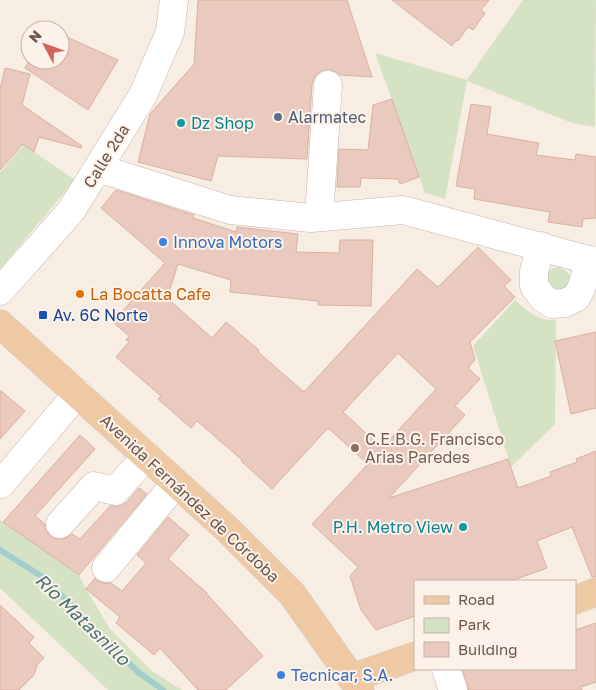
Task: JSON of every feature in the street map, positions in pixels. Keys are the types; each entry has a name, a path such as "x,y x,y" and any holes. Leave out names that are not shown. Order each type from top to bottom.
{"main road":[{"name":"Avenida Fernández de Córdoba","path":"0,324 226,528 292,594 356,684"},
{"path":"576,600 596,592"},
{"path":"356,684 414,656"}],"street":[{"name":"Calle 2da","path":"0,291 71,211 143,95 170,32 174,0"},
{"path":"319,217 328,85"},
{"path":"98,168 230,210 311,218 403,210 540,246 593,261 577,297 565,304 552,304 543,298 534,286 534,271 540,246"},
{"path":"1,484 78,393"},
{"path":"60,524 94,486 115,491 147,456"},
{"path":"106,568 176,483"},
{"path":"446,670 453,690"}],"green space":[{"path":"523,0 596,0 595,127 572,123 467,81 445,199 425,193 375,53 467,80"},
{"path":"24,145 75,180 0,269 0,172"},
{"path":"558,267 568,273 571,278 571,284 558,296 543,277 549,270"},
{"path":"515,300 538,317 556,320 555,424 511,467 473,346"},
{"path":"0,520 79,575 110,629 152,671 182,690 108,690 0,588"}],"building":[{"path":"198,0 347,0 372,77 340,75 329,69 321,71 315,76 312,84 307,159 218,156 211,181 138,162 150,114 194,64"},
{"path":"392,0 489,0 481,10 485,13 473,30 468,27 452,46"},
{"path":"70,38 118,60 88,110 28,70 70,70"},
{"path":"5,68 30,74 22,105 82,146 81,148 39,137 34,152 23,144 0,170 0,89"},
{"path":"392,99 419,177 400,184 398,179 361,178 360,187 337,187 339,149 368,150 373,105"},
{"path":"471,104 491,107 487,134 539,143 536,155 575,160 576,154 596,157 596,218 583,219 582,227 548,222 550,212 474,199 475,189 456,186"},
{"path":"116,190 194,215 193,218 236,232 237,227 298,234 296,252 339,253 340,240 373,240 371,306 318,305 318,301 230,292 231,280 178,264 167,298 212,338 226,322 304,392 417,269 438,287 478,247 511,280 504,286 515,297 470,342 475,360 468,368 480,379 455,406 465,415 389,498 508,459 518,488 551,476 550,472 577,462 576,459 596,451 596,577 592,577 572,527 537,541 547,568 514,580 414,580 414,616 376,630 361,610 350,576 358,567 312,524 368,464 328,428 272,489 197,421 191,428 158,399 161,396 116,357 129,342 126,340 129,336 113,322 165,263 101,208","holes":["398,353 436,389 382,448 343,412"]},
{"path":"596,332 596,408 571,414 555,341"},
{"path":"0,390 25,411 0,439"},
{"path":"80,435 95,449 35,516 45,524 45,529 50,536 56,539 64,539 72,534 80,539 110,506 120,506 127,502 139,488 147,494 79,575 3,522"},
{"path":"168,517 189,535 168,559 207,593 263,656 226,690 198,690 160,648 154,655 116,623 120,617 86,589 95,578 103,583 111,583 122,591 146,563 137,555"},
{"path":"0,605 34,637 29,643 44,658 37,665 34,675 19,690 0,690"},
{"path":"596,623 596,682 581,687 582,690 468,690 462,670 576,670 576,630"}],"waterway":[{"name":"Río Matasnillo","path":"0,550 46,579 90,626 138,672 163,690"}],"place":[{"name":"Alarmatec","path":"278,117"},
{"name":"Dz Shop","path":"181,123"},
{"name":"Innova Motors","path":"163,242"},
{"name":"La Bocatta Cafe","path":"80,294"},
{"name":"Av. 6C Norte","path":"43,315"},
{"name":"C.E.B.G. Francisco Arias Paredes","path":"355,448"},
{"name":"P.H. Metro View","path":"463,527"},
{"name":"Tecnicar, S.A.","path":"281,675"}]}
